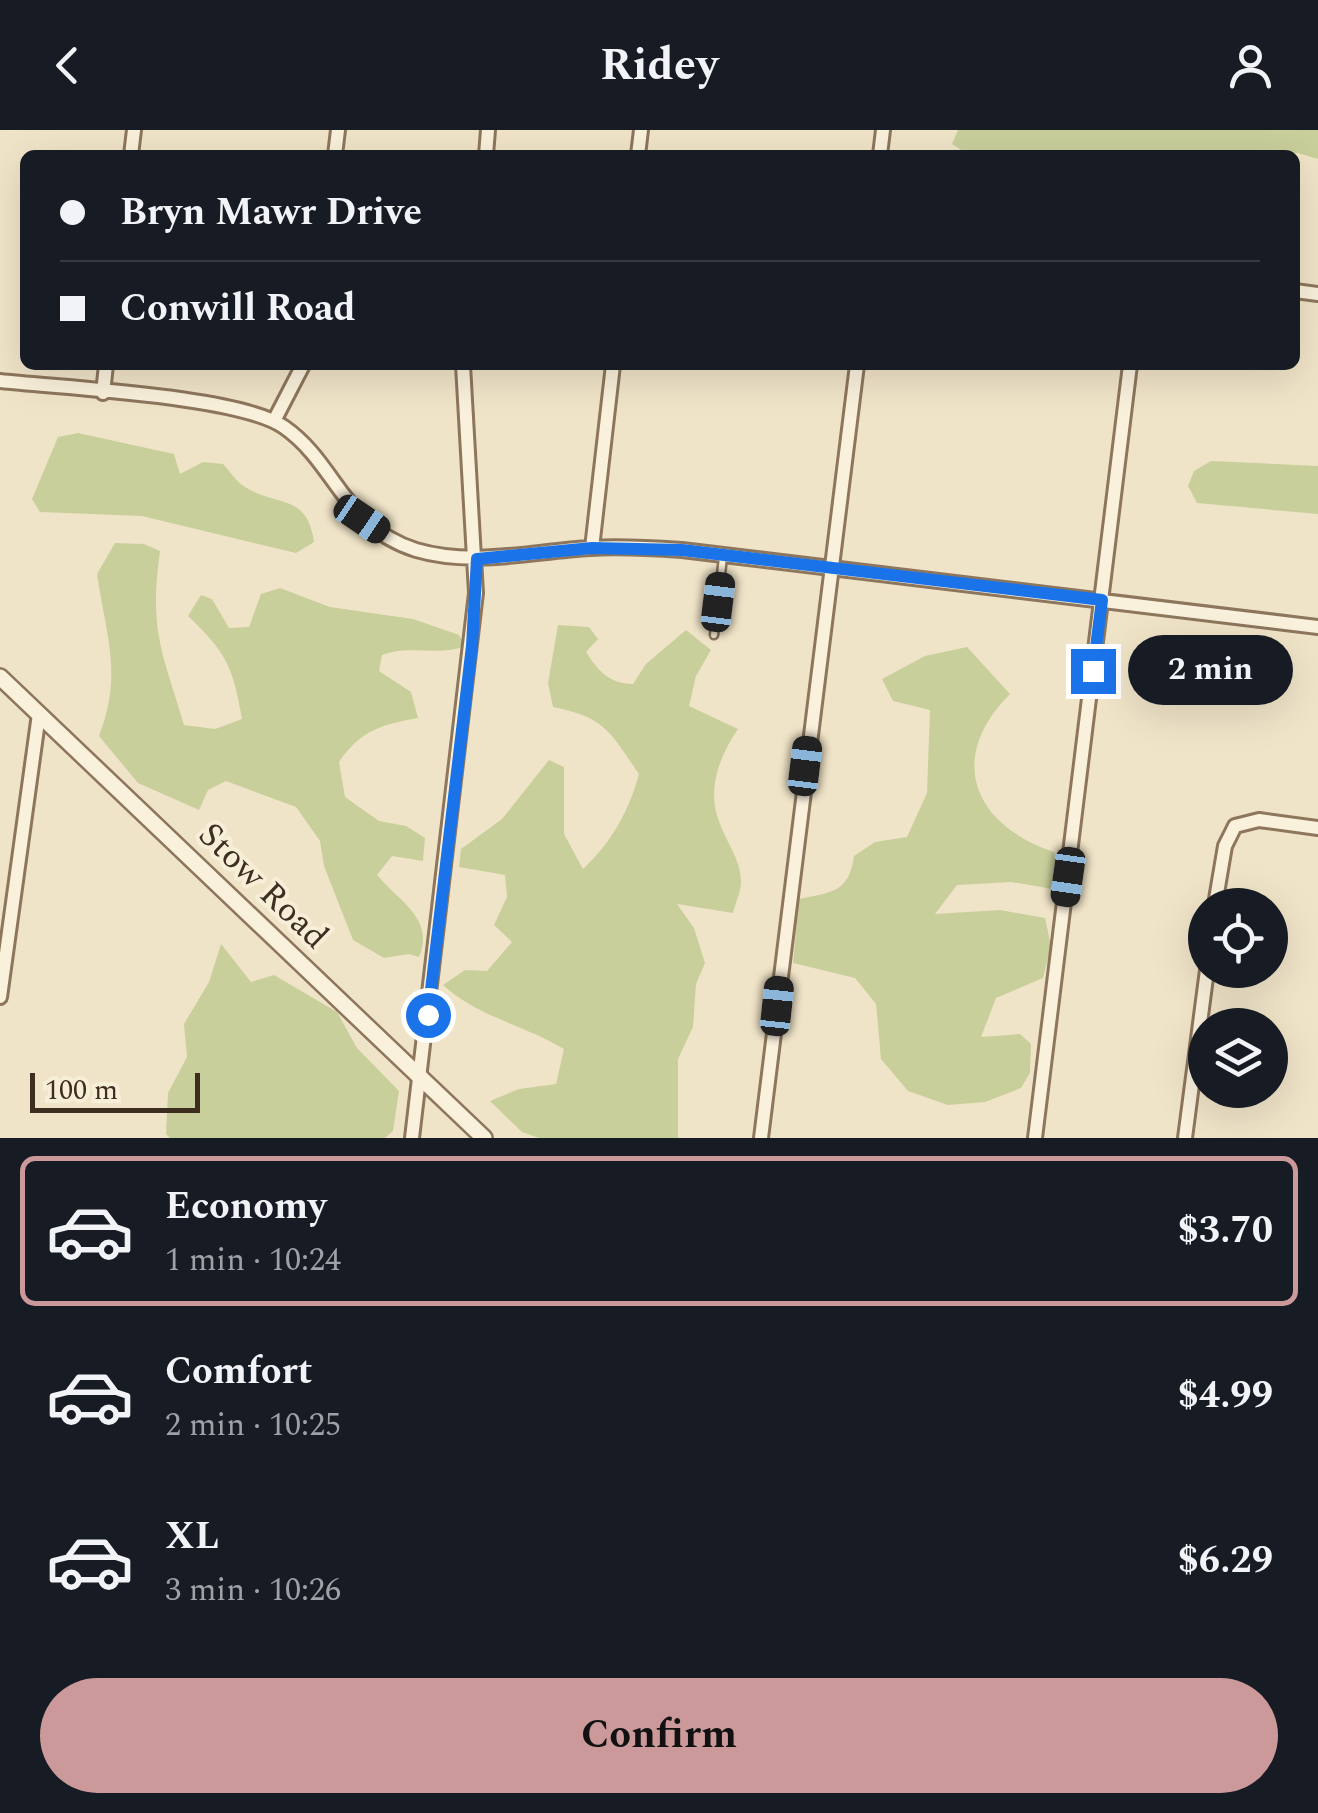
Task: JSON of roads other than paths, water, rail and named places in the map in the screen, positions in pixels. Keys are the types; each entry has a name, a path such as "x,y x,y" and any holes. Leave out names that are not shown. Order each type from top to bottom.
{"street":[{"path":"103,393 105,370"},
{"path":"274,421 300,370"},
{"path":"412,1138 472,646 477,559 463,370"},
{"path":"592,548 612,370"},
{"path":"761,1138 856,370"},
{"path":"1035,1138 1129,370"},
{"path":"0,381 240,409 274,421 298,438 347,504 377,529 413,548 477,559 592,548 724,554 1318,627"},
{"name":"Stow Road","path":"0,678 484,1138"},
{"path":"0,997 39,714"},
{"path":"1218,888 1225,846 1235,826 1259,820 1318,828"},
{"path":"1185,1138 1205,988"}],"lane":[{"path":"714,636 724,554"}]}
